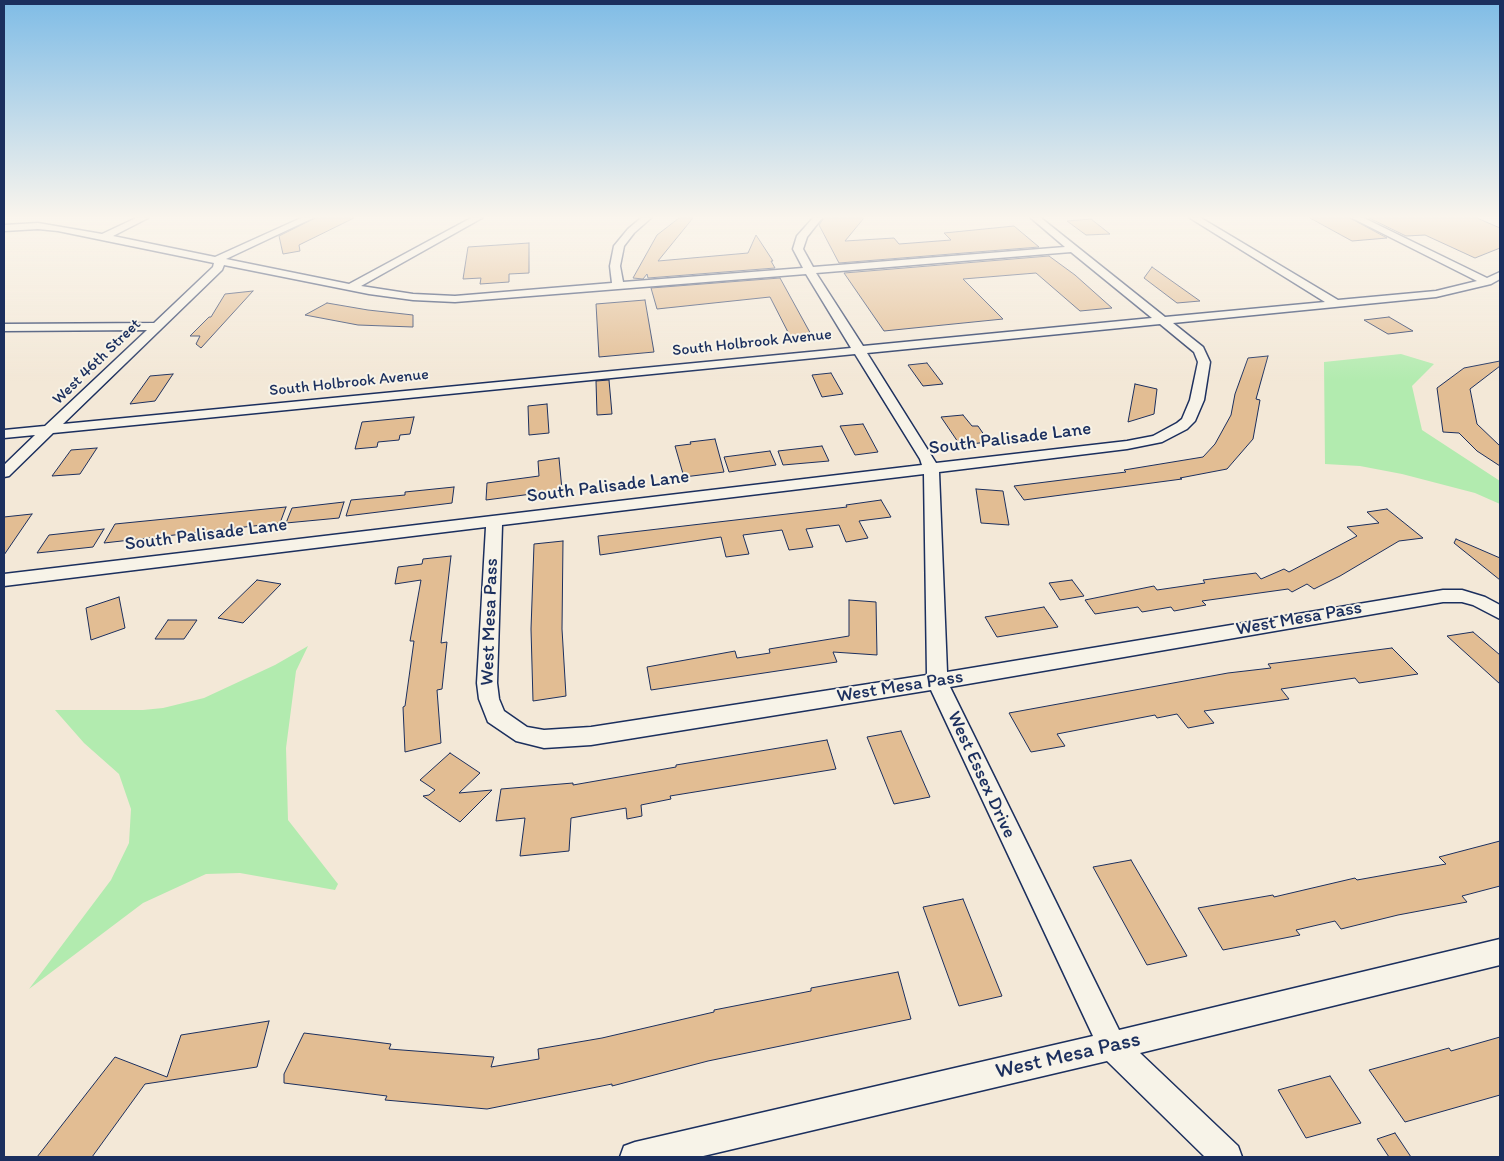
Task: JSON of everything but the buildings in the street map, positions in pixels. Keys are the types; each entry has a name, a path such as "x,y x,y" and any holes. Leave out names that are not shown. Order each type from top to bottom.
{"street":[{"name":"West 46th Street","path":"4,473 214,272"},
{"path":"277,272 403,296 455,299 783,272"},
{"path":"351,287 378,272"},
{"path":"616,272 618,286"},
{"name":"West Essex Drive","path":"810,272 927,459 930,470 937,681 1112,1046 1227,1157"},
{"path":"1103,272 1164,320"},
{"path":"1284,272 1335,303"},
{"path":"1467,272 1487,282"},
{"name":"South Holbrook Avenue","path":"4,434 1436,294 1487,282 1500,275"},
{"name":"South Palisade Lane","path":"4,580 930,470 1127,445 1156,439 1167,436 1188,421 1197,399 1204,362 1193,344 1164,320"},
{"path":"4,327 157,326"},
{"name":"West Mesa Pass","path":"494,521 487,683 489,699 495,716 523,736 544,739 591,736 937,681 1443,596 1462,596 1479,601 1500,613"},
{"name":"West Mesa Pass","path":"635,1157 1112,1046 1500,952"}],"green space":[{"path":"1401,354 1434,364 1412,386 1422,430 1500,481 1500,504 1475,493 1402,474 1360,466 1325,464 1324,362"},
{"path":"308,646 296,671 286,748 288,820 338,884 335,890 240,873 206,874 143,903 29,989 111,880 129,843 131,809 119,774 84,743 55,710 143,710 163,708 204,698 275,665"}]}
